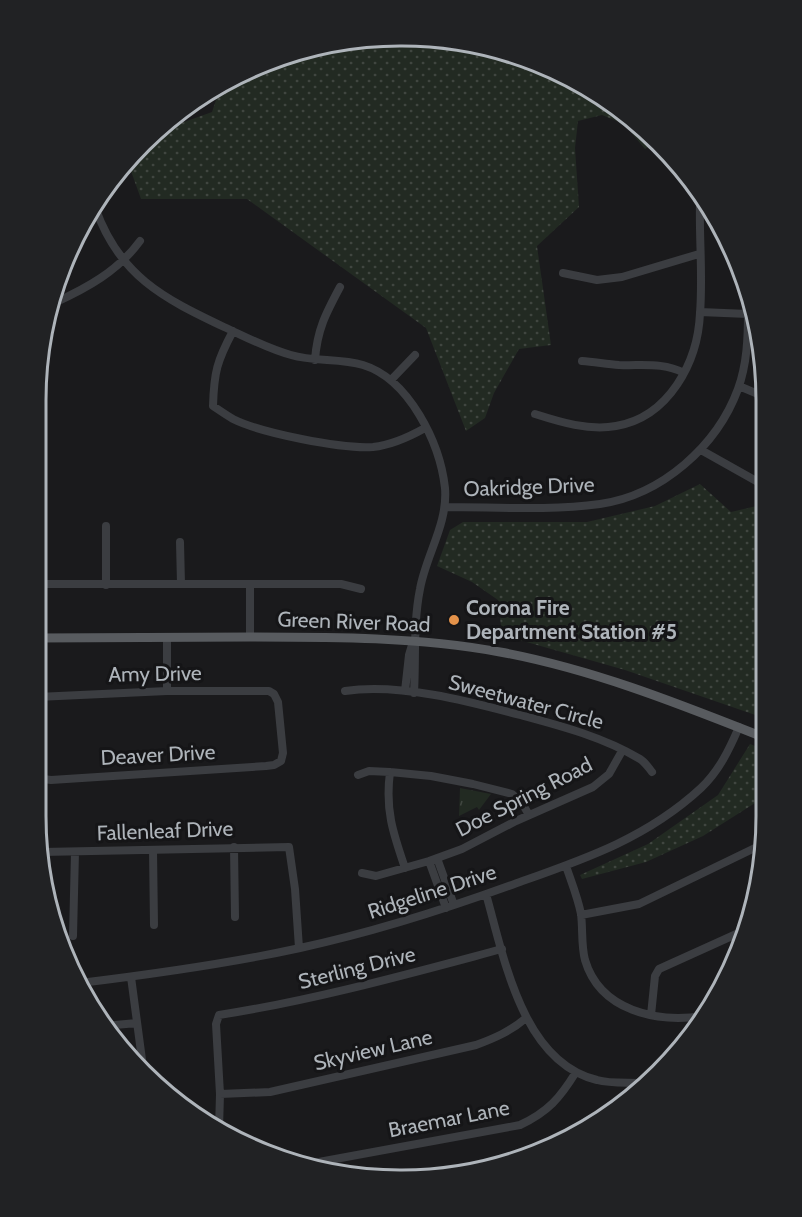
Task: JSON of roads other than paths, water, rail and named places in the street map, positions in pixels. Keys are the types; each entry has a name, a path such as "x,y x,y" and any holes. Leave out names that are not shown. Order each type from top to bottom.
{"main road":[{"name":"Green River Road","path":"46,638 340,637 414,640 502,652 571,669 642,690 756,734"}],"street":[{"path":"535,414 563,423 593,427 616,426 638,419 656,408 673,391 692,357 700,312 700,210"},
{"path":"99,216 108,237 123,260 163,297 276,351 315,360 361,364 376,370 391,380 410,401 434,444 443,474 445,507 422,576 405,691"},
{"path":"62,299 86,288 113,270 140,241"},
{"path":"563,273 597,280 622,277 699,254"},
{"path":"315,360 316,339 322,319 340,287"},
{"path":"700,312 744,313"},
{"name":"Oakridge Drive","path":"445,507 561,507 601,504 626,498 671,476 700,450 728,413 739,386 746,356 747,326"},
{"path":"233,331 222,351 214,374 213,406 233,419 257,428 330,444 373,447 399,441 425,428"},
{"path":"391,380 416,355"},
{"path":"582,361 618,365 657,364 675,368 684,374"},
{"path":"739,386 756,393"},
{"path":"700,450 756,481"},
{"path":"105,585 106,526"},
{"path":"180,542 181,584"},
{"path":"46,584 341,584 361,589"},
{"path":"250,584 250,637"},
{"path":"167,638 167,691"},
{"path":"414,640 416,656 414,693"},
{"name":"Sweetwater Circle","path":"345,691 364,688 405,691 472,702 568,728 642,760 652,772"},
{"name":"Amy Drive","path":"46,697 167,691 260,691 274,694 278,702 283,753 281,760"},
{"name":"Ridgeline Drive","path":"88,982 131,977 299,948 450,907 566,866 617,846 681,805 703,787 721,765 739,728"},
{"name":"Doe Spring Road","path":"362,873 376,876 433,860 462,849 593,787 609,774 622,751"},
{"name":"Deaver Drive","path":"46,779 225,770 274,765 281,760"},
{"path":"358,775 369,771 431,776 512,794 530,815"},
{"path":"390,772 388,793 390,821 405,868"},
{"path":"234,846 235,917"},
{"name":"Fallenleaf Drive","path":"49,852 234,846 289,847 295,889 299,948"},
{"path":"153,850 154,925"},
{"path":"581,915 639,904 754,850"},
{"path":"73,936 75,852"},
{"path":"433,860 450,907"},
{"path":"566,866 581,915 585,960 596,983 612,1000 635,1012 693,1017"},
{"path":"486,894 513,990 526,1018 563,1064 576,1072 598,1080 636,1083"},
{"path":"651,1015 655,976 659,969 735,934"},
{"name":"Sterling Drive","path":"220,1094 216,1024 219,1015 278,1006 357,988 502,949"},
{"path":"131,977 142,1058"},
{"name":"Skyview Lane","path":"220,1094 270,1092 476,1045 499,1037 526,1018"},
{"path":"115,1025 137,1023"},
{"name":"Braemar Lane","path":"322,1161 520,1125 553,1105 576,1072"},
{"path":"219,1120 220,1094"}],"place":[{"name":"Corona Fire Department Station #5","path":"454,620"}]}
